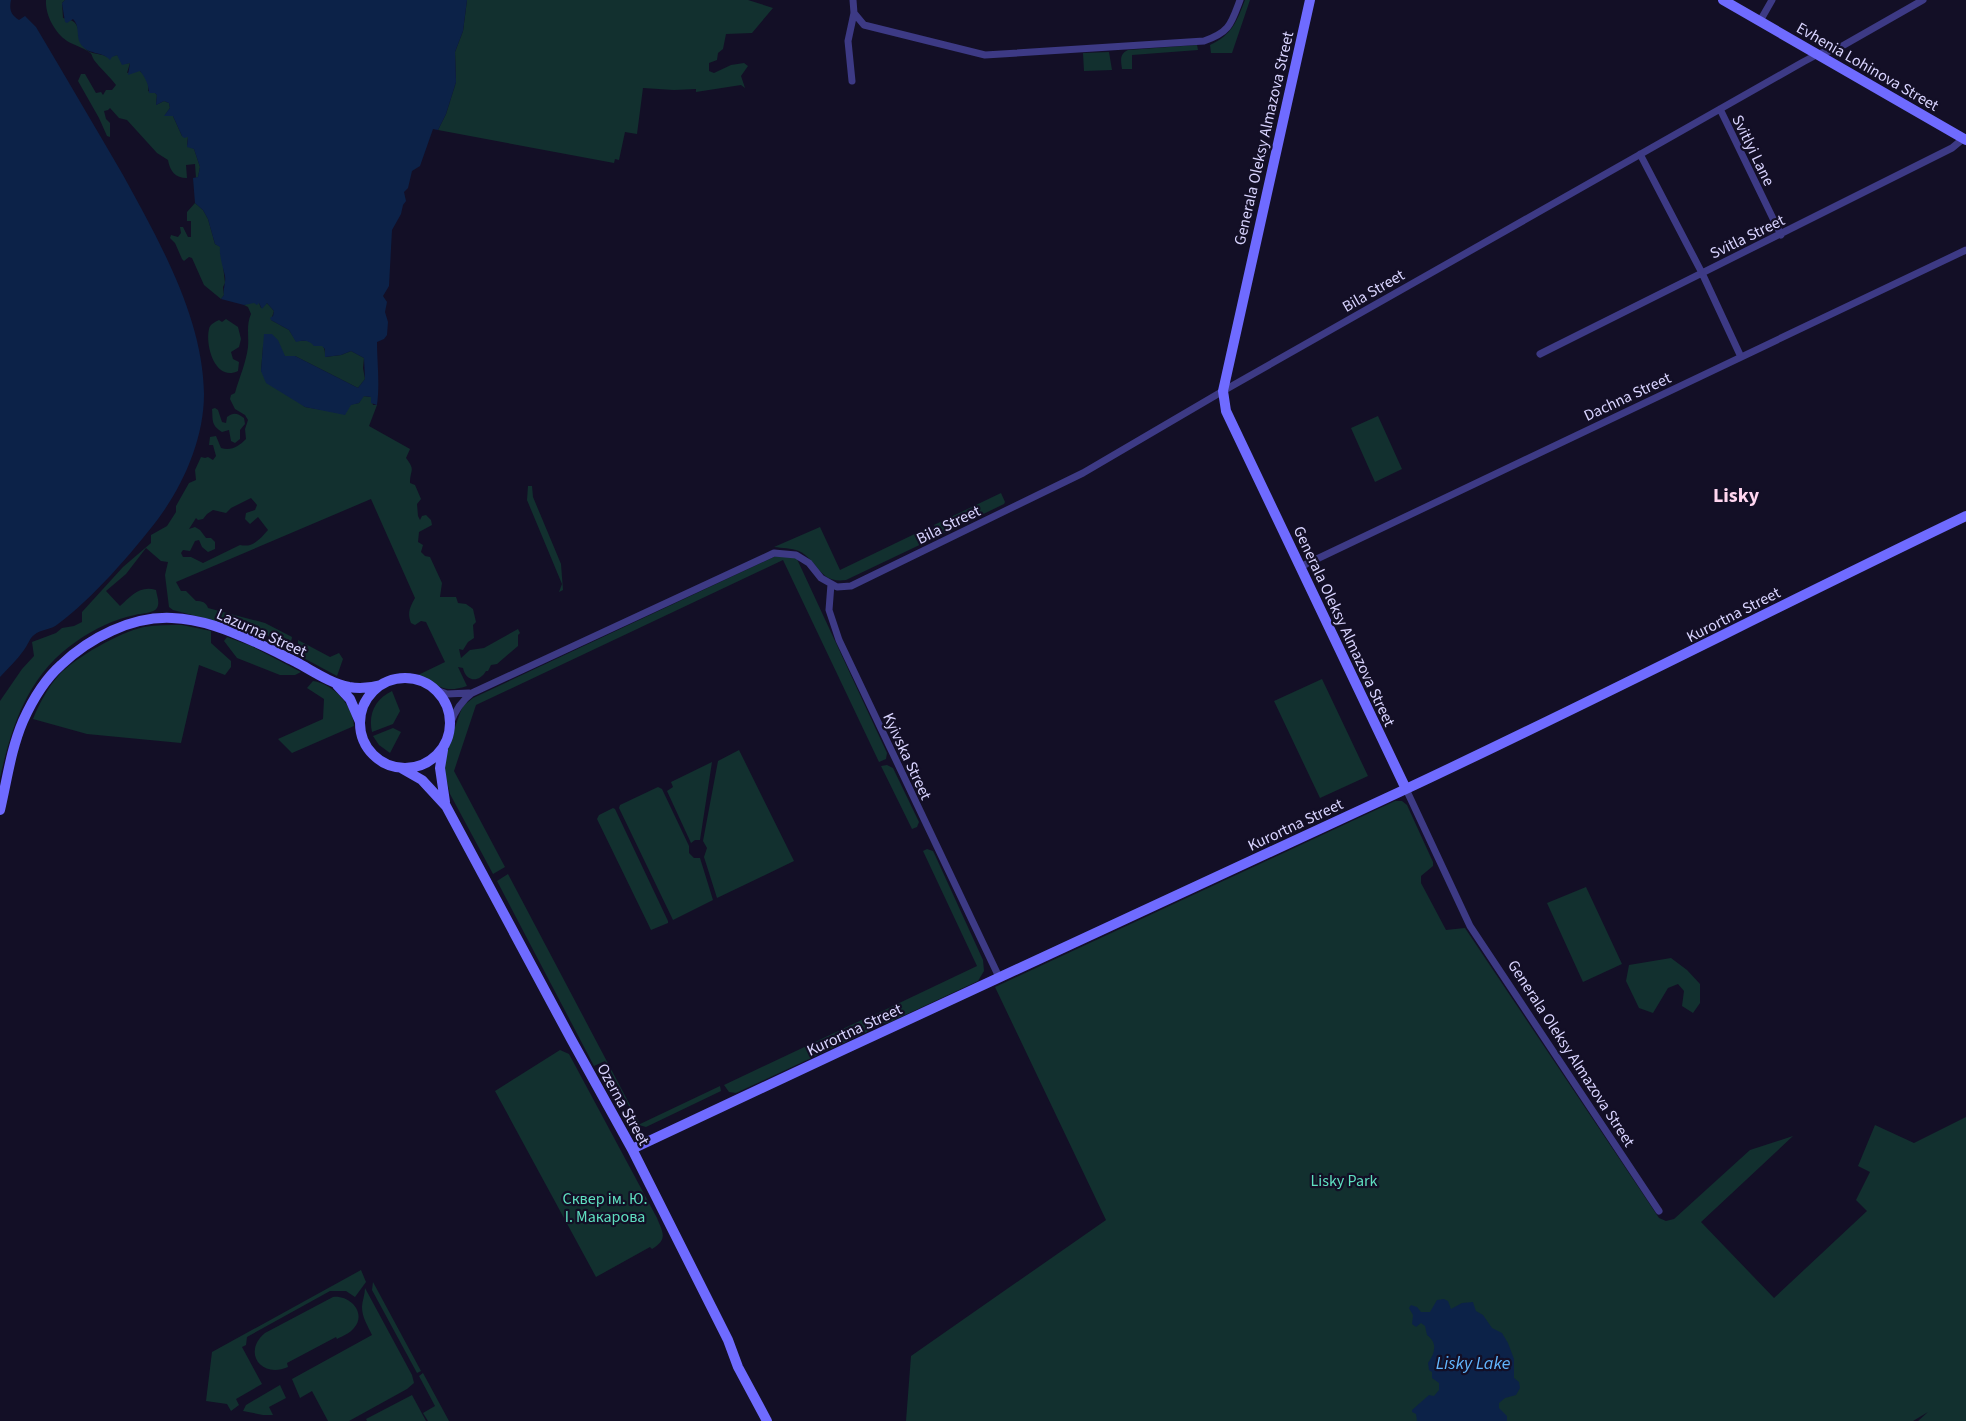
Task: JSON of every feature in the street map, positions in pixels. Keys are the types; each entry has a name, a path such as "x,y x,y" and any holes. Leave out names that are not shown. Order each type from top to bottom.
{"street":[{"path":"852,81 848,41 854,13 853,0"},
{"path":"854,13 864,25 985,55 1204,41 1221,35 1233,21 1240,0"},
{"name":"Generala Oleksy Almazova Street","path":"1310,0 1223,391 1226,411 1470,926 1659,1211"},
{"path":"1760,21 1772,0"},
{"name":"Bila Street","path":"831,584 837,587 851,586 1065,482 1720,109 1818,54 1837,49 1923,0"},
{"name":"Evhenia Lohinova Street","path":"1727,1 1965,139"},
{"name":"Svitlyi Lane","path":"1720,109 1780,235"},
{"name":"Svitla Street","path":"1540,354 1952,148 1965,139"},
{"path":"1640,154 1702,273 1741,357"},
{"name":"Dachna Street","path":"1300,567 1966,250"},
{"name":"Kurortna Street","path":"632,1149 1406,789 1966,516"},
{"path":"472,693 453,694 436,690 422,681 406,678 381,685 368,697 362,713 360,722 363,739 370,751 381,760 401,768 423,764 445,745 454,712 472,693 774,553 796,555 831,584"},
{"name":"Kyivska Street","path":"831,584 829,610 839,640 999,977"},
{"name":"Lazurna Street","path":"0,810 22,723 43,685 60,665 82,648 130,624 173,618 196,621 253,641 332,681 353,688 381,685"},
{"name":"Lazurna Street","path":"332,681 350,699 360,722"},
{"path":"436,690 447,705 450,724"},
{"name":"Ozerna Street","path":"445,745 440,768 446,806"},
{"name":"Ozerna Street","path":"401,768 422,780 446,806 632,1149 723,1330 738,1367 767,1421"}],"green space":[{"path":"46,0 65,0 62,3 63,18 77,26 81,41 88,51 107,57 117,55 122,64 130,63 127,73 138,70 145,76 148,91 157,95 156,105 164,101 169,103 170,108 165,115 173,116 182,136 188,137 187,145 194,149 200,167 198,177 196,178 195,164 186,165 187,178 176,175 168,160 157,153 127,120 119,118 110,108 104,111 110,123 110,137 107,136 78,81 81,74 85,74 96,93 101,92 103,95 106,90 112,90 116,85 90,53 67,41 59,33 49,17"},
{"path":"467,0 748,0 773,8 752,33 726,34 723,49 718,53 717,60 709,63 709,71 714,73 731,65 744,63 748,66 741,76 745,88 741,85 696,92 696,89 643,88 637,134 625,132 619,160 615,159 614,163 438,130 446,114 456,82 455,52 463,31"},
{"path":"1245,0 1250,0 1232,53 1211,53 1210,45 1224,37 1233,27"},
{"path":"1197,45 1198,50 1132,55 1132,69 1122,69 1122,56 1128,50"},
{"path":"1109,52 1112,70 1084,71 1083,53"},
{"path":"195,203 208,219 215,244 221,247 225,283 224,295 221,299 204,285 192,258 189,257 184,261 182,259 175,243 170,238 171,235 178,237 181,233 180,227 183,227 188,237 191,237 191,221 187,221 187,212"},
{"path":"259,303 261,308 267,303 274,311 271,320 289,330 296,341 310,341 323,346 325,357 351,351 364,358 365,379 358,388 295,356 285,356 263,347 261,371 305,407 323,410 359,403 363,396 371,397 373,405 377,405 369,426 410,449 406,458 412,468 410,483 415,485 421,499 417,504 418,516 420,520 426,515 432,525 419,532 418,542 423,545 421,552 430,557 442,583 440,597 456,597 458,603 466,604 473,609 476,622 473,625 474,638 463,650 459,649 461,658 470,650 484,648 518,629 520,633 518,646 497,664 491,665 480,678 470,678 463,668 458,667 467,686 445,688 416,676 445,662 426,622 421,621 415,625 411,623 409,616 415,598 371,499 176,582 181,591 186,591 196,601 205,603 208,608 265,623 292,637 290,648 287,649 268,635 253,629 173,610 169,607 165,575 168,562 161,561 146,548 126,574 106,591 120,606 140,590 156,590 157,608 112,622 90,632 60,654 46,668 25,701 17,719 0,778 0,701 34,656 32,642 56,633 62,628 82,622 82,612 123,567 151,543 151,535 167,526 189,483 196,480 195,470 201,457 213,460 216,456 213,445 209,445 210,437 216,436 221,448 225,449 235,447 246,439 245,429 248,420 245,415 235,409 230,399 235,393 248,347 248,326 251,314 248,307 244,305","holes":["251,498 257,505 255,510 246,513 245,519 250,524 258,517 268,530 256,542 245,546 240,545 203,563 191,557 183,557 181,553 183,550 190,551 195,541 199,540 208,552 215,549 215,542 211,538 206,538 195,527 189,529 196,518 203,519 213,510 226,513"]},
{"path":"226,319 238,327 241,339 239,347 231,352 233,359 239,362 238,371 230,373 223,371 213,360 208,336 213,323"},
{"path":"215,408 222,422 226,423 227,417 234,414 244,418 245,424 240,430 240,439 235,443 231,441 229,430 222,432 214,425 212,409"},
{"path":"1378,416 1402,469 1375,482 1351,428"},
{"path":"528,486 532,486 533,497 561,564 563,590 559,592 562,584 527,500"},
{"path":"1001,493 1004,504 942,534 938,533 934,525"},
{"path":"820,527 840,570 927,528 931,537 930,540 846,580 837,580 830,579 799,551 774,547"},
{"path":"776,556 791,556 797,559 887,753 886,759 879,762 783,560 476,705 454,771 505,867 493,874 450,794 444,768 448,747 463,706 473,698"},
{"path":"182,625 211,631 211,643 231,661 231,667 225,675 199,665 181,743 87,734 33,719 55,680 87,653 111,640 144,627"},
{"path":"227,637 251,646 301,672 295,675 280,675 237,658 224,641"},
{"path":"298,640 330,657 339,653 343,659 337,676 298,655"},
{"path":"1322,679 1368,776 1320,798 1274,701"},
{"path":"313,681 328,686 341,697 350,711 354,726 292,753 278,739 323,719 324,699 307,688"},
{"path":"392,691 400,711 393,724 372,732 371,719 374,708 381,698"},
{"path":"393,728 401,732 390,753 379,745 373,736"},
{"path":"739,750 794,861 717,898 704,857 707,848 703,841 718,761"},
{"path":"712,762 700,840 691,843 667,791 673,787 671,782"},
{"path":"887,765 893,768 919,822 917,827 912,829 881,766"},
{"path":"658,787 662,789 689,846 689,853 694,858 700,858 713,900 673,920 619,808 620,805"},
{"name":"Lisky Park","path":"1395,801 1402,801 1407,805 1433,862 1433,866 1421,876 1421,883 1446,930 1465,928 1659,1218 1666,1221 1674,1219 1750,1150 1793,1136 1701,1222 1774,1298 1867,1211 1856,1200 1870,1172 1858,1166 1875,1125 1914,1143 1966,1117 1966,1421 1918,1421 1928,1412 1913,1421 906,1421 911,1356 1106,1220 995,987"},
{"path":"613,808 668,921 651,930 597,819 599,815"},
{"path":"927,849 933,851 935,855 983,960 984,971 978,981 888,1023 883,1023 874,1015 977,966 923,851"},
{"path":"508,874 640,1124 720,1086 721,1091 646,1127 639,1125 605,1061 594,1066 497,881"},
{"path":"1586,887 1622,964 1583,982 1547,903"},
{"path":"1671,958 1700,984 1700,1003 1693,1013 1682,1006 1684,991 1678,984 1668,988 1653,1013 1639,1008 1626,981 1629,965"},
{"path":"868,1017 870,1026 867,1032 736,1093 729,1092 724,1085"},
{"name":"Сквер ім. Ю. І. Макарова","path":"560,1050 569,1054 657,1218 663,1235 660,1242 652,1249 650,1247 596,1277 495,1091"},
{"path":"361,1270 366,1282 355,1297 346,1291 330,1291 247,1337 246,1345 242,1347 262,1384 236,1399 239,1405 231,1411 227,1404 206,1401 212,1352"},
{"path":"373,1282 421,1371 417,1373 372,1290"},
{"path":"365,1288 412,1375 414,1383 349,1421 328,1421 312,1391 300,1398 292,1379 372,1335 362,1311"},
{"path":"333,1297 345,1299 355,1306 359,1317 354,1328 337,1339 336,1337 287,1363 288,1367 278,1370 270,1369 258,1362 255,1348 258,1340 265,1333"},
{"path":"423,1373 449,1421 428,1421 423,1413 435,1406 419,1376"},
{"path":"280,1385 286,1398 269,1407 273,1415 243,1411 246,1405"},
{"path":"412,1395 426,1421 367,1421 366,1419"}],"water":[{"path":"0,0 11,0 11,12 14,16 19,20 25,16 36,27 151,226 177,280 187,308 202,365 204,394 200,427 191,460 176,491 158,519 98,589 58,624 34,635 21,654 0,677"},
{"path":"65,0 467,0 463,31 455,52 456,82 446,114 438,130 433,129 420,166 412,171 408,188 404,192 406,201 392,230 389,286 383,296 387,302 385,312 388,322 387,335 377,342 377,405 371,403 371,397 364,396 359,403 351,405 345,415 305,407 266,383 261,371 264,334 272,334 278,340 285,356 295,356 358,388 365,379 364,358 351,351 325,357 325,349 322,346 314,346 306,341 296,342 289,330 271,320 274,311 267,303 262,309 259,303 244,305 221,299 224,295 225,279 220,247 215,244 203,210 195,203 193,178 198,177 200,167 194,149 187,147 188,137 182,136 173,116 164,116 170,108 169,103 164,101 156,105 157,95 149,93 140,71 128,75 130,63 122,65 117,55 110,60 83,47 73,19 65,22 62,3"},
{"name":"Lisky Lake","path":"1437,1300 1448,1301 1451,1309 1462,1303 1473,1302 1476,1311 1483,1315 1492,1328 1502,1333 1508,1343 1514,1359 1514,1378 1519,1382 1520,1388 1516,1395 1505,1398 1499,1403 1499,1408 1507,1416 1507,1421 1417,1421 1416,1414 1412,1412 1429,1395 1434,1396 1439,1390 1439,1383 1432,1378 1428,1363 1434,1348 1433,1341 1427,1335 1425,1326 1421,1323 1416,1327 1412,1324 1413,1315 1409,1308 1411,1305 1417,1307 1421,1312 1430,1312"}],"district":[{"name":"Lisky","path":"1736,495"}]}
